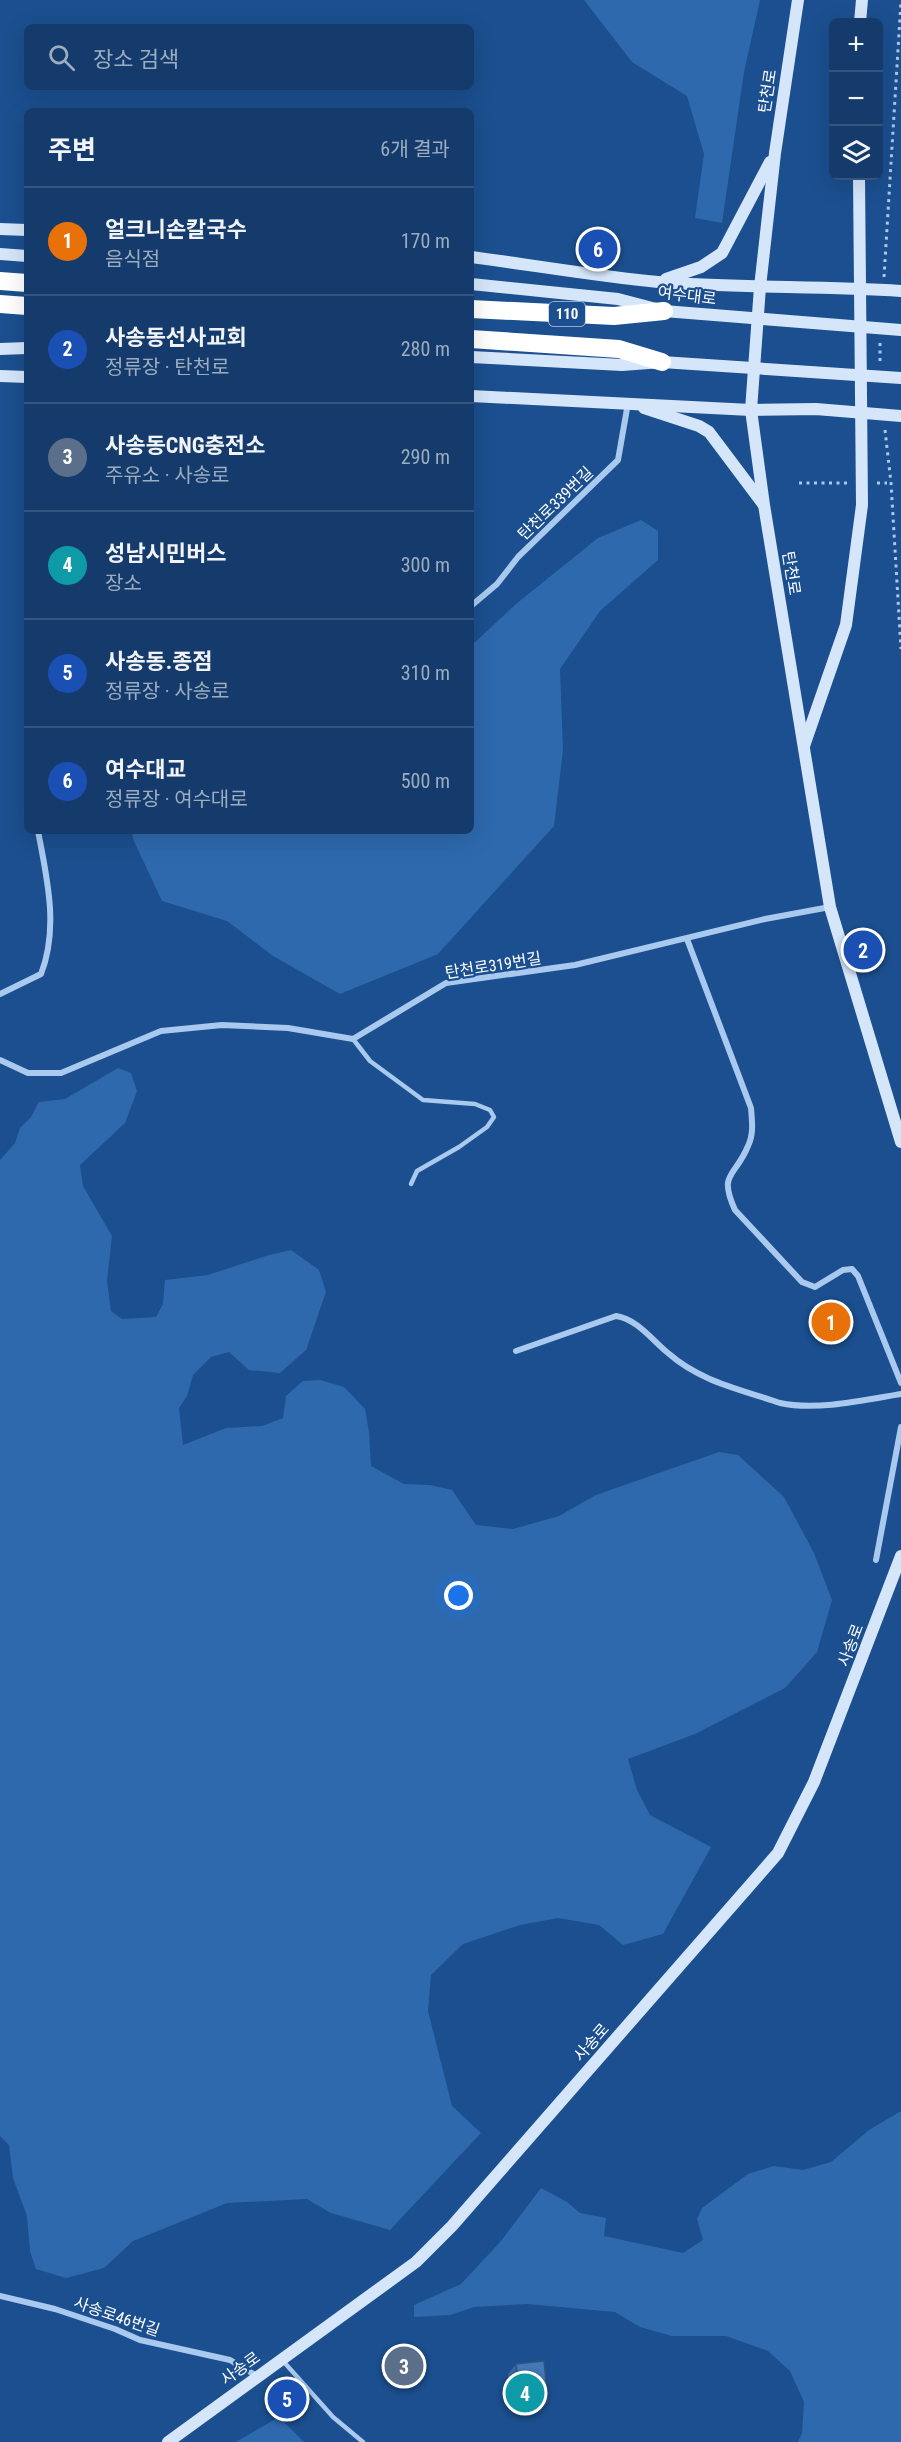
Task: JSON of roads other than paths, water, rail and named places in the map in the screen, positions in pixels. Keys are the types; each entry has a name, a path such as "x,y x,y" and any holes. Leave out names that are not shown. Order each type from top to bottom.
{"highway":[{"path":"0,281 24,283"},
{"path":"0,304 24,306"},
{"name":"110","path":"474,309 614,316 664,311"},
{"name":"110","path":"474,339 619,349 662,362"}],"main road":[{"name":"탄천로","path":"798,0 775,153 760,287 751,410 764,505 830,907 901,1142"},
{"path":"860,18 862,0"},
{"path":"657,282 701,267 722,253 775,153"},
{"path":"804,747 846,625 862,505 859,180"},
{"path":"0,229 24,230"},
{"path":"0,255 24,256"},
{"path":"474,257 657,282 760,287 832,286 901,291"},
{"name":"여수대로","path":"474,284 618,299 664,311 901,330"},
{"path":"0,349 24,348"},
{"path":"474,357 622,365 662,362 901,378"},
{"path":"0,376 24,377"},
{"path":"474,396 751,410 816,409 901,416"},
{"path":"628,403 699,426 709,432 764,505"},
{"name":"사송로","path":"168,2442 416,2262 452,2226 778,1853 814,1782 901,1556"}],"street":[{"name":"탄천로339번길","path":"474,603 496,584 518,557 618,460 628,403"},
{"path":"0,994 41,974 48,958 51,908 39,834"},
{"name":"탄천로319번길","path":"353,1039 446,983 575,965 765,919 830,907"},
{"path":"687,939 751,1108 752,1132 749,1145 727,1179 729,1196 735,1210 802,1282 815,1287 843,1270 852,1269 858,1276 901,1383"},
{"path":"0,1060 28,1073 61,1073 161,1031 222,1025 288,1028 353,1039"},
{"path":"516,1351 616,1316 626,1317 669,1355 704,1378 780,1403 792,1406 858,1401 901,1394"},
{"path":"876,1560 901,1427"},
{"name":"사송로46번길","path":"0,2296 55,2309 140,2340 230,2360 257,2376"}],"lane":[{"path":"353,1039 370,1061 423,1100 475,1104 490,1110 494,1118 487,1127 459,1147 417,1171 411,1184"},
{"path":"282,2359 333,2417 363,2442"}],"place":[{"name":"여수대교","path":"598,249"},
{"name":"사송동선사교회","path":"863,950"},
{"name":"얼크니손칼국수","path":"831,1322"},
{"name":"사송동CNG충전소","path":"404,2366"},
{"name":"성남시민버스","path":"525,2393"},
{"name":"사송동.종점","path":"287,2399"}]}
